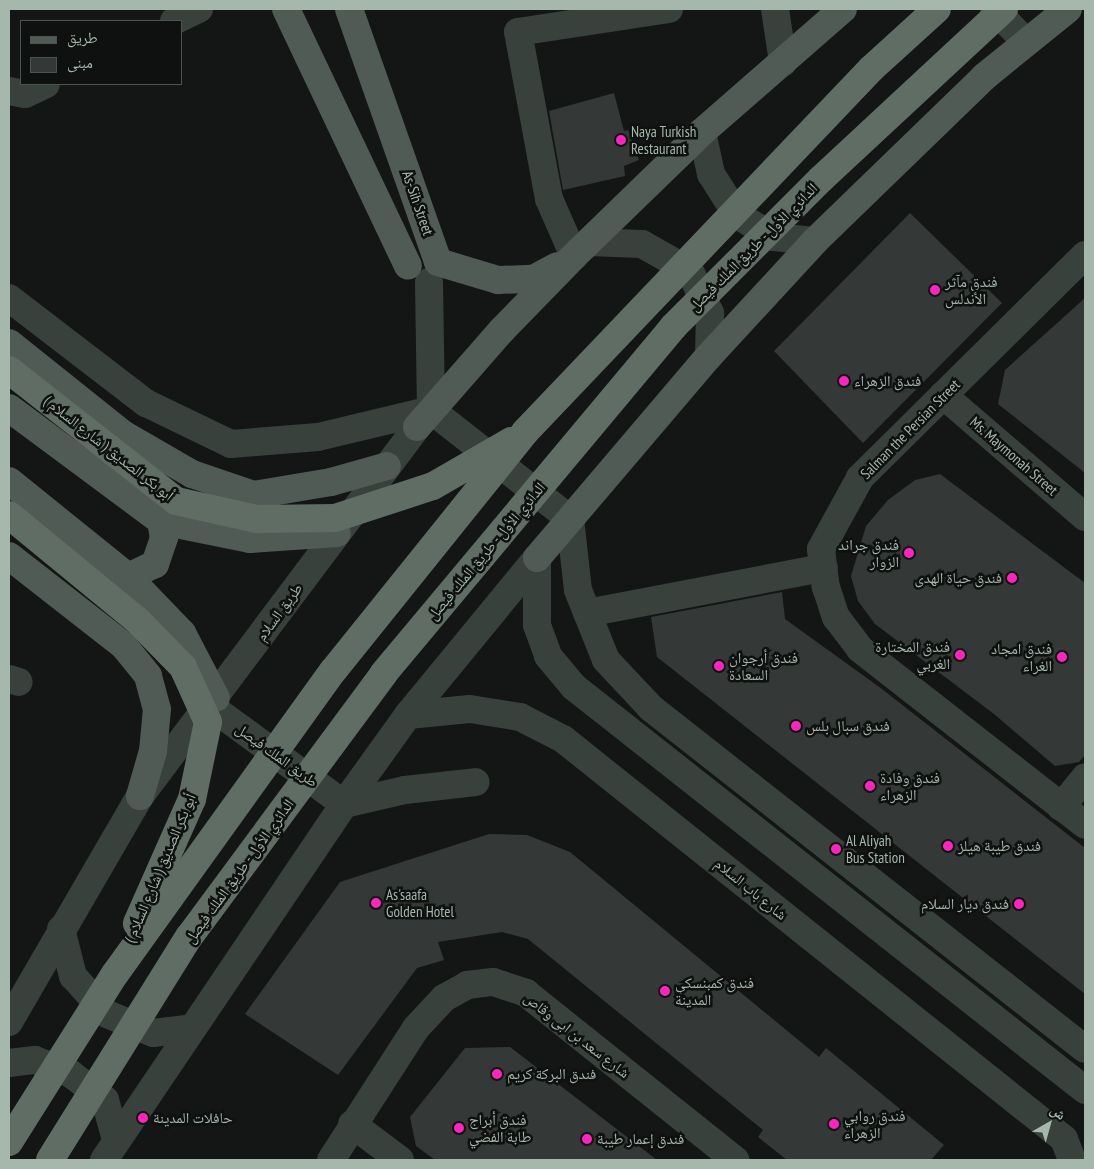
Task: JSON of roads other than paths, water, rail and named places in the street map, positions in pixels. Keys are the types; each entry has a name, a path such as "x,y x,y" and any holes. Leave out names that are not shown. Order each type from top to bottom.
{"highway":[{"path":"9,1142 114,974 333,672 525,432 871,69 937,9"},
{"name":"الدائري الأول - طريق الملك فيصل","path":"50,1160 189,937 384,674 673,328 821,179 1004,9"},
{"name":"( شارع السلام ) أبو بكر الصديق","path":"9,370 176,501 257,519 335,518 432,486 525,432"},
{"name":"( شارع السلام ) أبو بكر الصديق","path":"9,515 138,621 164,648 182,667 208,722 192,799 114,974"}],"main road":[{"path":"286,9 425,270 498,280 533,279 582,249"},
{"name":"As-Sih Street","path":"349,9 425,270"},
{"path":"424,418 502,330 582,249 702,132 843,9"},
{"path":"537,558 709,356 815,241 984,77 1068,9"},
{"path":"9,343 123,434 192,474 254,495 331,482 387,466"},
{"path":"68,454 86,404"},
{"name":"( شارع السلام ) أبو بكر الصديق","path":"9,408 68,454 161,521 164,538 155,564 128,577"},
{"path":"9,481 128,577 182,633 213,702"},
{"path":"161,521 250,538 338,533"},
{"path":"9,556 124,646 148,676 157,709 153,751 140,796"}],"street":[{"path":"176,20 199,9"},
{"path":"669,9 518,32 549,199 582,249 642,244 690,270 710,313 709,356"},
{"path":"775,9 783,62"},
{"path":"994,9 1026,42"},
{"path":"9,91 24,94 44,85"},
{"path":"702,132 710,174 737,215 774,237 815,241"},
{"name":"Salman the Persian Street","path":"1085,256 860,478 821,549 836,617 860,650 1085,825"},
{"path":"424,418 425,270"},
{"path":"9,298 146,403 231,444 318,436 424,418 570,519 578,590 606,660 651,708 1085,1050"},
{"name":"Ms. Maymonah Street","path":"943,395 1085,517"},
{"name":"طريق السلام","path":"9,1022 140,796 213,702 424,418"},
{"path":"110,1150 344,804 408,715 537,558"},
{"path":"537,558 537,625 548,656 574,687 1085,1090"},
{"path":"587,613 824,568"},
{"name":"طريق الملك فيصل","path":"213,702 344,804"},
{"name":"شارع باب السلام","path":"408,715 470,709 520,717 563,739 1068,1150"},
{"path":"1061,807 1085,776"},
{"path":"344,804 405,790 476,782"},
{"path":"62,929 74,976 107,1014 153,1033 193,1028"},
{"name":"شارع سعد بن ابى وقاص","path":"331,1160 352,1124 416,1028 444,998 468,985 493,982 526,993 735,1160"},
{"path":"9,1063 35,1060 71,1074 106,1100 110,1150"},
{"path":"352,1124 400,1160"}],"place":[{"name":"Naya Turkish Restaurant","path":"621,140"},
{"name":"فندق مآثر الأندلس","path":"935,290"},
{"name":"فندق الزهراء","path":"844,381"},
{"name":"فندق جراند الزوار","path":"909,553"},
{"name":"فندق حياة الهدى","path":"1012,578"},
{"name":"فندق المختارة الغربي","path":"960,655"},
{"name":"فندق امجاد الغراء","path":"1062,657"},
{"name":"فندق أرجوان السعادة","path":"719,666"},
{"name":"فندق سبال بلس","path":"796,726"},
{"name":"فندق وفادة الزهراء","path":"870,786"},
{"name":"فندق طيبة هيلز","path":"948,846"},
{"name":"Al Aliyah Bus Station","path":"836,849"},
{"name":"As'saafa Golden Hotel","path":"376,903"},
{"name":"فندق ديار السلام","path":"1019,904"},
{"name":"فندق كمبنسكي المدينة","path":"665,991"},
{"name":"فندق البركة كريم","path":"497,1074"},
{"name":"حافلات المدينة","path":"143,1118"},
{"name":"فندق روابي الزهراء","path":"834,1124"},
{"name":"فندق أبراج طابة الفضي","path":"459,1128"},
{"name":"فندق إعمار طيبة","path":"587,1139"}]}
